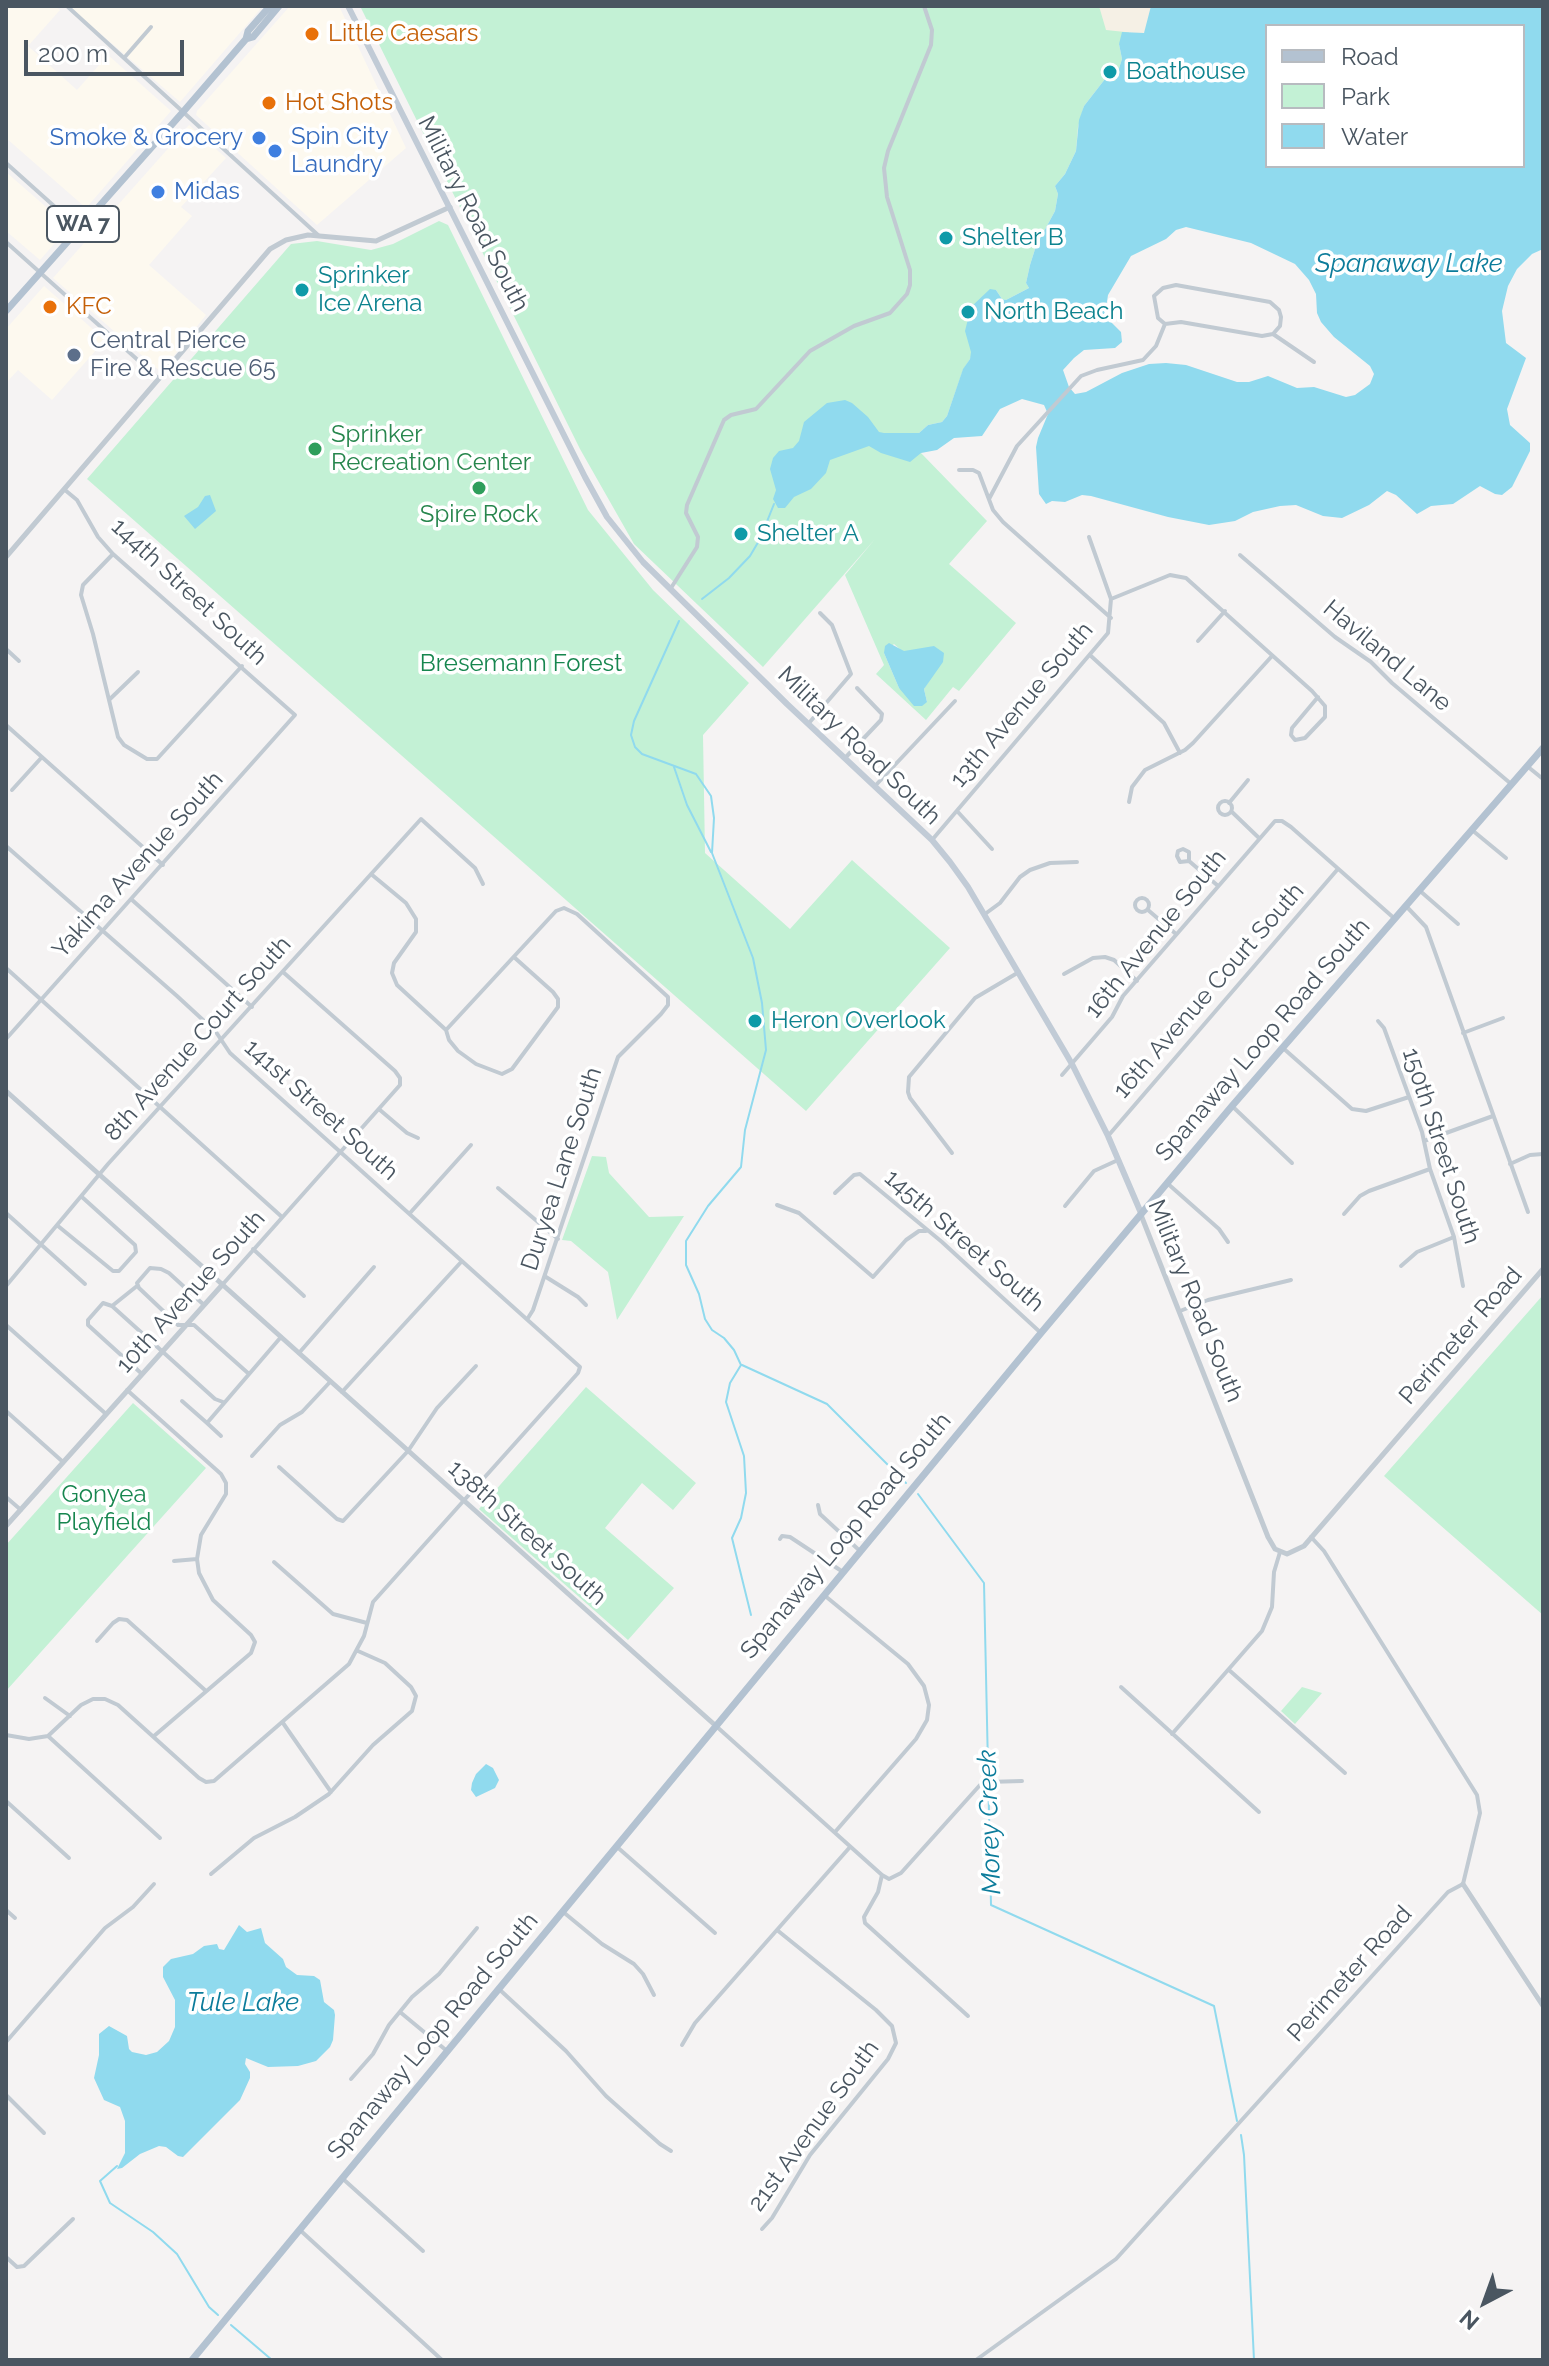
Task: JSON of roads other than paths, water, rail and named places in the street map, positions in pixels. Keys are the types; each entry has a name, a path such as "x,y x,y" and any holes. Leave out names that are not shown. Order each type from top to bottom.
{"main road":[{"name":"WA 7","path":"6,311 183,112 270,6"},
{"name":"WA 7","path":"246,39 253,37 279,6"},
{"name":"Military Road South","path":"348,6 600,505 635,553 932,840 957,870 1072,1064 1108,1136 1141,1213"},
{"name":"Spanaway Loop Road South","path":"192,2360 1141,1213 1543,748"}],"street":[{"path":"671,588 697,547 698,537 686,513 687,505 720,424 727,417 753,411 763,404 801,359 854,326 890,313 907,294 910,270 887,197 884,168 931,45 931,25 924,6"},
{"path":"68,7 318,235"},
{"path":"124,58 151,27"},
{"path":"6,163 64,215 71,226 71,238"},
{"path":"6,557 265,254 286,240 301,236 376,241 450,207"},
{"path":"64,215 77,221 87,220"},
{"path":"6,242 160,379"},
{"path":"1176,285 1270,302 1279,310 1281,317 1280,326 1273,334 1262,336 1181,322 1165,324 1158,318 1154,296 1160,289 1176,285"},
{"path":"989,499 1017,446 1073,385 1089,372 1143,360 1156,346 1165,324"},
{"path":"1273,334 1314,362"},
{"path":"959,470 979,473 989,499 1003,522 1111,618"},
{"name":"144th Street South","path":"65,490 77,500 98,537 113,554 295,715"},
{"name":"13th Avenue South","path":"932,840 1108,633 1111,599 1089,537"},
{"path":"113,554 83,585 81,595 118,737 124,745 151,760 157,759 242,666"},
{"name":"Haviland Lane","path":"1240,555 1335,637 1371,662 1512,785"},
{"path":"1111,599 1177,575 1190,580 1318,697 1326,708 1325,717 1305,738 1298,741 1292,738 1292,728 1318,697"},
{"path":"1198,641 1225,611"},
{"path":"809,723 849,678 851,671 832,625 820,613"},
{"path":"6,649 19,661"},
{"path":"1129,802 1132,787 1145,770 1193,743 1273,655"},
{"path":"1091,656 1157,716 1180,753"},
{"path":"110,699 138,672"},
{"path":"845,758 881,720 882,714 857,688"},
{"path":"875,786 955,701"},
{"name":"Yakima Avenue South","path":"6,1039 295,715"},
{"path":"6,725 163,865"},
{"path":"12,790 42,757"},
{"path":"1527,766 1543,779"},
{"path":"1229,803 1248,780"},
{"path":"1229,803 1221,802 1218,808 1224,815 1231,811"},
{"path":"1229,803 1231,811 1259,838"},
{"path":"957,811 992,849"},
{"name":"8th Avenue Court South","path":"6,1286 100,1175 421,819 475,868 483,884"},
{"name":"16th Avenue South","path":"1062,1075 1112,1017 1120,1001 1273,822 1280,820 1291,827 1337,870"},
{"path":"1472,830 1506,858"},
{"name":"141st Street South","path":"6,846 187,1005 216,1032 230,1053 580,1367 578,1373 463,1501"},
{"path":"1189,861 1217,885"},
{"path":"985,914 1000,903 1020,877 1030,870 1050,863 1077,862"},
{"path":"1337,870 1395,919"},
{"name":"16th Avenue Court South","path":"1108,1136 1337,870"},
{"path":"371,874 406,903 416,919 418,928 414,937 394,963 392,973 395,981 446,1030 454,1047 470,1060 495,1072 506,1073 546,1026 558,1004 553,992 515,958 446,1030"},
{"path":"1419,890 1458,924"},
{"path":"131,899 252,1007"},
{"path":"1406,906 1426,927 1528,1212"},
{"name":"Duryea Lane South","path":"515,958 556,911 564,908 573,911 621,953 666,994 668,1000 661,1014 626,1047 617,1060 545,1277 528,1318"},
{"path":"1148,910 1176,934"},
{"path":"1064,974 1083,962 1105,957 1114,960 1137,981"},
{"path":"6,968 282,1217"},
{"name":"10th Avenue South","path":"6,1526 397,1090 400,1081 395,1071 283,972"},
{"path":"952,1153 910,1098 909,1077 975,998 1019,972"},
{"path":"1463,1033 1503,1018"},
{"name":"150th Street South","path":"1378,1021 1384,1028 1424,1141 1430,1169 1454,1237 1463,1286"},
{"path":"1283,1048 1352,1109 1366,1111 1409,1097"},
{"name":"138th Street South","path":"6,1091 882,1875"},
{"path":"1232,1106 1292,1163"},
{"path":"380,1110 407,1133 418,1138"},
{"path":"1424,1141 1493,1116"},
{"path":"410,1213 471,1145"},
{"path":"1510,1164 1530,1155 1543,1154"},
{"path":"1065,1206 1094,1171 1118,1160"},
{"path":"1344,1214 1360,1196 1369,1191 1430,1169"},
{"name":"145th Street South","path":"835,1193 854,1175 864,1177 929,1231 1041,1333"},
{"path":"1167,1183 1219,1229 1228,1242"},
{"path":"498,1188 558,1239"},
{"path":"58,1226 113,1271 119,1271 136,1252 135,1245 82,1197"},
{"path":"777,1205 799,1213 874,1276 906,1240 919,1231 929,1231"},
{"path":"6,1213 85,1284"},
{"name":"Military Road South","path":"1141,1213 1268,1537 1280,1552"},
{"path":"1401,1266 1417,1252 1454,1237"},
{"path":"253,1249 304,1296"},
{"path":"342,1392 462,1261"},
{"path":"299,1353 374,1267"},
{"path":"142,1374 88,1325 88,1320 99,1306 110,1304 137,1286 150,1268 161,1269 174,1277 204,1305"},
{"name":"Perimeter Road","path":"1280,1552 1294,1553 1311,1537 1543,1269"},
{"path":"545,1277 586,1305"},
{"path":"1180,1311 1208,1300 1291,1280"},
{"path":"137,1286 178,1325 194,1325 249,1374"},
{"path":"110,1304 215,1399 223,1402"},
{"path":"6,1325 106,1414"},
{"path":"207,1423 281,1337"},
{"path":"279,1467 340,1521 408,1451 437,1408 476,1366"},
{"path":"252,1456 280,1425 302,1412 330,1382"},
{"path":"127,1390 217,1470 226,1485 225,1498 201,1535 197,1561 207,1592 251,1635 255,1644 251,1653 154,1736"},
{"path":"182,1401 221,1436"},
{"path":"6,1411 63,1462"},
{"path":"6,1497 21,1510"},
{"path":"6,1735 21,1739 48,1736 87,1701 105,1699 118,1705 199,1778 209,1782 217,1779 346,1668 358,1651 373,1602 463,1501"},
{"path":"818,1505 820,1514 860,1551"},
{"path":"780,1539 782,1536 790,1537 843,1572"},
{"path":"1311,1537 1324,1551 1477,1795 1480,1813 1463,1884 1543,2006"},
{"path":"1172,1734 1269,1620 1274,1572 1280,1552"},
{"path":"174,1561 197,1561"},
{"path":"274,1562 333,1614 367,1623"},
{"path":"824,1595 908,1664 924,1686 929,1700 927,1720 916,1739 835,1832"},
{"path":"97,1641 113,1623 119,1619 127,1620 206,1691"},
{"path":"211,1874 254,1838 295,1817 331,1792 373,1745 409,1714 416,1700 414,1690 385,1663 358,1651"},
{"path":"1229,1670 1345,1773"},
{"path":"1121,1687 1259,1812"},
{"path":"45,1698 70,1716"},
{"path":"283,1723 331,1792"},
{"path":"48,1736 160,1838"},
{"path":"968,2016 865,1923 864,1917 876,1896 882,1875 891,1879 901,1873 980,1785 1022,1781"},
{"path":"6,1801 69,1858"},
{"path":"616,1846 715,1933"},
{"path":"682,2045 695,2023 850,1847"},
{"path":"6,2042 105,1928 133,1907 154,1884"},
{"name":"Perimeter Road","path":"976,2360 1082,2286 1123,2253 1441,1900 1463,1884"},
{"path":"6,1910 15,1918"},
{"path":"562,1911 602,1944 634,1964 654,1995"},
{"path":"351,2079 373,2054 385,2032 412,1997 439,1974 477,1928"},
{"name":"21st Avenue South","path":"762,2229 772,2218 810,2155 888,2059 896,2043 894,2031 886,2020 777,1930"},
{"path":"498,1989 566,2051 606,2096 671,2151"},
{"path":"400,2012 447,2051"},
{"path":"6,2095 44,2133"},
{"path":"342,2178 423,2251"},
{"path":"6,2257 17,2267 24,2266 73,2219"},
{"path":"299,2229 442,2360"}],"water":[{"name":"Spanaway Lake","path":"1151,6 1543,6 1543,249 1532,254 1517,269 1508,286 1502,311 1506,343 1526,358 1507,409 1510,425 1530,443 1530,451 1512,487 1502,495 1480,486 1453,504 1431,506 1417,514 1387,491 1369,505 1342,518 1323,516 1296,505 1253,512 1235,521 1209,525 1091,496 1082,495 1065,502 1046,504 1039,494 1036,447 1048,414 1044,405 1022,399 1000,409 982,436 954,438 937,450 921,453 910,462 869,446 830,460 826,473 811,489 794,497 785,508 778,508 773,499 776,490 770,469 773,458 779,451 793,448 799,441 804,422 827,403 845,400 852,403 879,432 884,433 919,433 928,425 942,422 947,416 963,369 970,359 965,331 971,307 990,289 996,290 1006,300 1029,288 1026,283 1030,265 1036,246 1055,211 1058,194 1055,186 1065,174 1076,151 1079,120 1084,106 1105,79 1115,81 1122,59 1119,44 1122,32 1144,33","holes":["1186,227 1251,243 1295,264 1309,280 1316,294 1321,322 1334,337 1370,366 1374,374 1370,384 1355,395 1346,397 1314,387 1297,388 1268,376 1237,382 1186,365 1166,363 1149,364 1122,373 1086,392 1075,394 1069,387 1063,370 1074,358 1084,350 1115,348 1122,342 1121,332 1106,317 1106,308 1108,295 1131,256"]},
{"path":"210,495 216,511 195,529 184,516"},
{"path":"889,643 904,651 934,646 944,653 943,662 924,689 927,702 922,706 914,706 899,688 884,653"},
{"path":"486,1764 493,1768 499,1780 495,1788 476,1797 471,1790 472,1783"},
{"name":"Tule Lake","path":"239,1925 247,1932 261,1928 265,1943 283,1959 286,1967 297,1975 314,1976 320,1980 324,2002 334,2010 335,2015 330,2047 316,2061 298,2066 268,2067 246,2058 250,2078 240,2100 183,2157 159,2146 117,2169 125,2153 125,2121 120,2107 104,2100 94,2078 99,2034 109,2026 127,2036 132,2052 146,2055 157,2052 169,2041 175,2027 175,2000 163,1977 163,1967 171,1959 193,1954 204,1946 217,1944 219,1949 224,1950"}],"waterway":[{"path":"702,599 750,556 774,504"},
{"path":"679,621 634,721 631,735 635,747 642,754 696,774 711,796 714,818 712,853 753,958 762,1003 766,1050 745,1130 741,1167 708,1206 686,1241 686,1265 699,1294 705,1319 712,1330 734,1350 741,1365 730,1383 726,1402 744,1456 746,1493 741,1518 732,1538 751,1615"},
{"path":"674,767 687,805 711,852"},
{"name":"Morey Creek","path":"742,1365 827,1404 906,1483"},
{"name":"Morey Creek","path":"918,1494 984,1583 991,1905 1214,2006 1237,2121"},
{"name":"Morey Creek","path":"1241,2135 1254,2360"},
{"path":"117,2166 100,2181 110,2203 153,2232 177,2254 209,2307 218,2315"},
{"path":"231,2325 272,2360"}],"place":[{"name":"Little Caesars","path":"312,34"},
{"name":"Boathouse","path":"1110,72"},
{"name":"Hot Shots","path":"269,103"},
{"name":"Smoke & Grocery","path":"259,138"},
{"name":"Spin City Laundry","path":"275,151"},
{"name":"Midas","path":"158,192"},
{"name":"Shelter B","path":"946,238"},
{"name":"Sprinker Ice Arena","path":"302,290"},
{"name":"KFC","path":"50,307"},
{"name":"North Beach","path":"968,312"},
{"name":"Central Pierce Fire & Rescue 65","path":"74,355"},
{"name":"Sprinker Recreation Center","path":"315,449"},
{"name":"Spire Rock","path":"479,488"},
{"name":"Shelter A","path":"741,534"},
{"name":"Heron Overlook","path":"755,1021"}],"park label":[{"name":"Bresemann Forest","path":"521,664"},
{"name":"Gonyea Playfield","path":"104,1509"}]}
